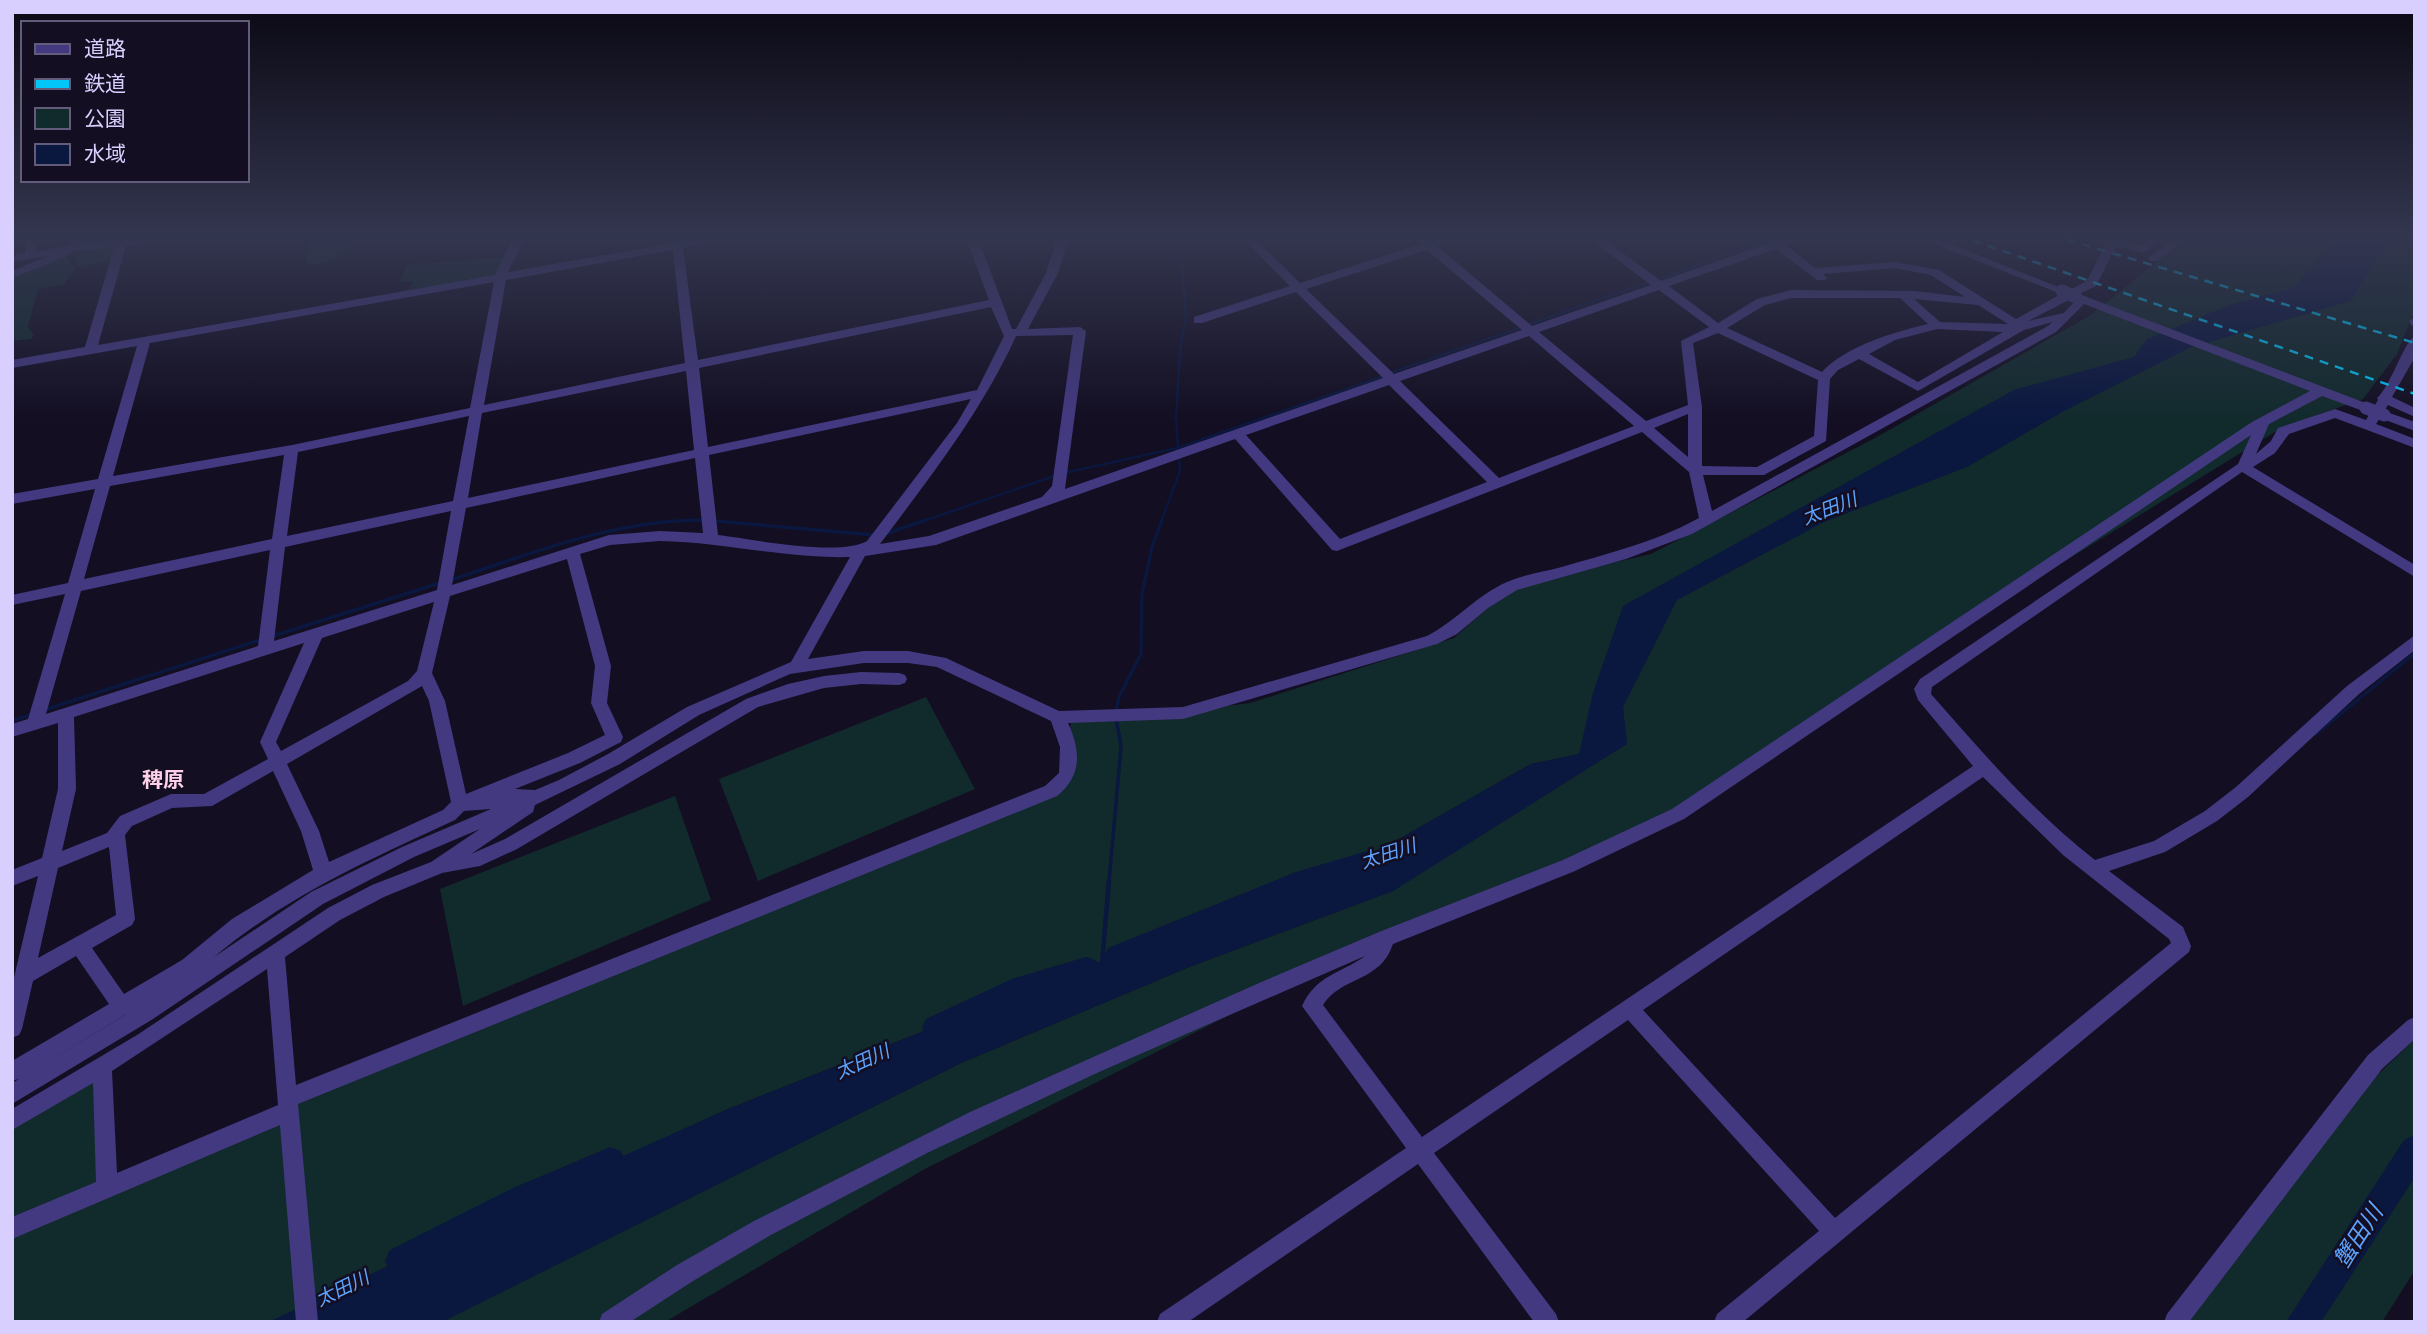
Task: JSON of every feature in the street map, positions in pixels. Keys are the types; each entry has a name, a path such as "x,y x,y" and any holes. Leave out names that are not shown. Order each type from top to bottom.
{"street":[{"path":"90,350 105,297"},
{"path":"12,364 387,297"},
{"path":"12,878 116,836 126,821 152,807 171,801 206,802 414,685 424,673 444,590 498,297"},
{"path":"681,297 703,453 711,537"},
{"path":"995,297 1007,333 1080,331 1059,487 1044,503"},
{"path":"796,666 860,552 872,545 930,470 992,375 1037,297"},
{"path":"1198,320 1266,297"},
{"path":"1307,297 1496,483"},
{"path":"1491,297 1695,470 1759,471 1821,438 1824,378 1834,367 1891,337 1937,325 1995,329 2071,313"},
{"path":"12,731 444,590 572,550 638,535 682,534 810,551 860,552 931,541 1624,297"},
{"path":"1675,297 1718,328 1824,378"},
{"path":"1707,520 1695,470 1695,407 1687,341 1718,328 1761,302 1781,297"},
{"path":"1906,297 1937,325"},
{"path":"1925,297 1981,303"},
{"path":"1972,297 2017,326"},
{"path":"1858,354 1918,387 2068,297"},
{"path":"12,1094 146,1013 317,898 408,852 539,796 614,760 693,711 740,687 796,666 864,657 908,657 940,663 1057,718 1183,713 1408,648 1452,631 1483,604 1512,586 1621,555 1687,531 2052,329 2071,313 2079,298 2319,391 2373,416 2415,444"},
{"path":"12,499 292,449 478,408 692,368 997,302"},
{"path":"35,724 145,340"},
{"path":"2373,416 2406,363 2415,340"},
{"path":"610,1322 666,1283 781,1215 1091,1063 1386,938 1587,859 1678,814 2264,421 2319,391"},
{"path":"12,600 459,507 980,393"},
{"path":"2383,398 2415,413"},
{"path":"1238,434 1337,546 1695,407"},
{"path":"1725,1322 2182,946 2176,933 2069,850 1984,767 1924,696 1922,689 1926,683 2243,467 2255,462 2280,441 2283,431 2335,413 2373,416 2415,427"},
{"path":"2243,467 2264,421"},
{"path":"267,648 265,631 292,449"},
{"path":"2243,467 2415,572"},
{"path":"12,1073 189,966 239,925 323,873 449,815 460,804 574,758 615,737 600,713 599,684 603,666 572,550"},
{"path":"317,632 268,742 310,831 323,873"},
{"path":"2093,868 2159,847 2211,816 2242,792 2353,690 2415,640"},
{"path":"424,673 437,701 460,804"},
{"path":"437,867 474,861 510,844 752,702 786,689 830,680 870,676 899,679"},
{"path":"12,1029 67,789 66,713"},
{"path":"12,1228 1051,791 1061,784 1068,772 1071,752 1057,718"},
{"path":"1168,1322 1984,767"},
{"path":"460,804 474,807 516,795 539,796"},
{"path":"12,1120 102,1066 334,914 378,891 437,867 521,814 539,796"},
{"path":"24,975 126,919 116,836"},
{"path":"1386,938 1385,949 1365,969 1329,986 1315,997 1312,1006 1548,1322"},
{"path":"79,945 122,1007"},
{"path":"275,954 307,1322"},
{"path":"1629,1008 1834,1232"},
{"path":"2175,1322 2375,1062 2415,1026"},
{"path":"102,1066 107,1188"}],"green space":[{"path":"12,297 36,297 28,327 34,335 31,339 12,341"},
{"path":"2113,297 2415,297 2415,309 2397,354 2363,399 2283,427 1927,646 1624,842 1356,951 923,1170 665,1322 441,1322 961,1063 1189,967 1393,891 1579,754 1531,764 1343,871 1057,978 728,1109 269,1322 12,1322 12,1129 102,1066 107,1184 499,1014 1061,784 1072,717 1163,714 1250,703 1454,638 1512,586 1651,554 1875,438 2091,315"},
{"path":"926,697 975,789 758,881 719,779"},
{"path":"675,796 711,900 463,1006 440,889"},
{"path":"2415,1039 2415,1270 2382,1322 2187,1322 2368,1084"}],"water":[{"path":"2258,297 2353,297 2351,301 2189,348 2064,411 1967,467 1824,522 1677,600 1623,707 1627,744 1393,891 1189,967 961,1063 444,1321 269,1322 728,1109 1057,978 1343,871 1531,764 1579,754 1593,693 1623,606 2014,390 2134,357 2147,339 2232,304"}],"waterway":[{"path":"1178,448 1176,418 1180,351 1186,317 1185,297"},
{"path":"1527,325 1606,297"},
{"path":"1390,373 1520,328"},
{"path":"1178,448 1381,377"},
{"path":"1064,473 1178,448"},
{"path":"1161,522 1180,471 1178,448"},
{"path":"921,522 1057,475"},
{"path":"704,520 666,522 671,521 704,520"},
{"path":"885,534 926,520"},
{"path":"1116,711 1119,697 1141,654 1142,594 1152,547 1162,520"},
{"path":"722,522 715,521 874,535"},
{"path":"657,522 666,522"},
{"path":"451,580 576,540 666,522"},
{"path":"270,637 440,583"},
{"path":"44,710 263,639"},
{"path":"2316,734 2415,653"},
{"path":"12,721 33,714"},
{"path":"1109,882 1121,746 1116,718"},
{"name":"太田川","path":"1118,957 1305,880 1371,861"},
{"path":"1102,964 1109,880"},
{"name":"太田川","path":"936,1028 1022,988 1086,969"},
{"name":"蟹田川","path":"2302,1322 2415,1150"},
{"name":"太田川","path":"401,1261 522,1200 610,1162"}],"railway":[{"path":"2136,297 2415,394"},
{"path":"2261,297 2415,343"}],"district":[{"name":"稗原","path":"163,780"}]}
